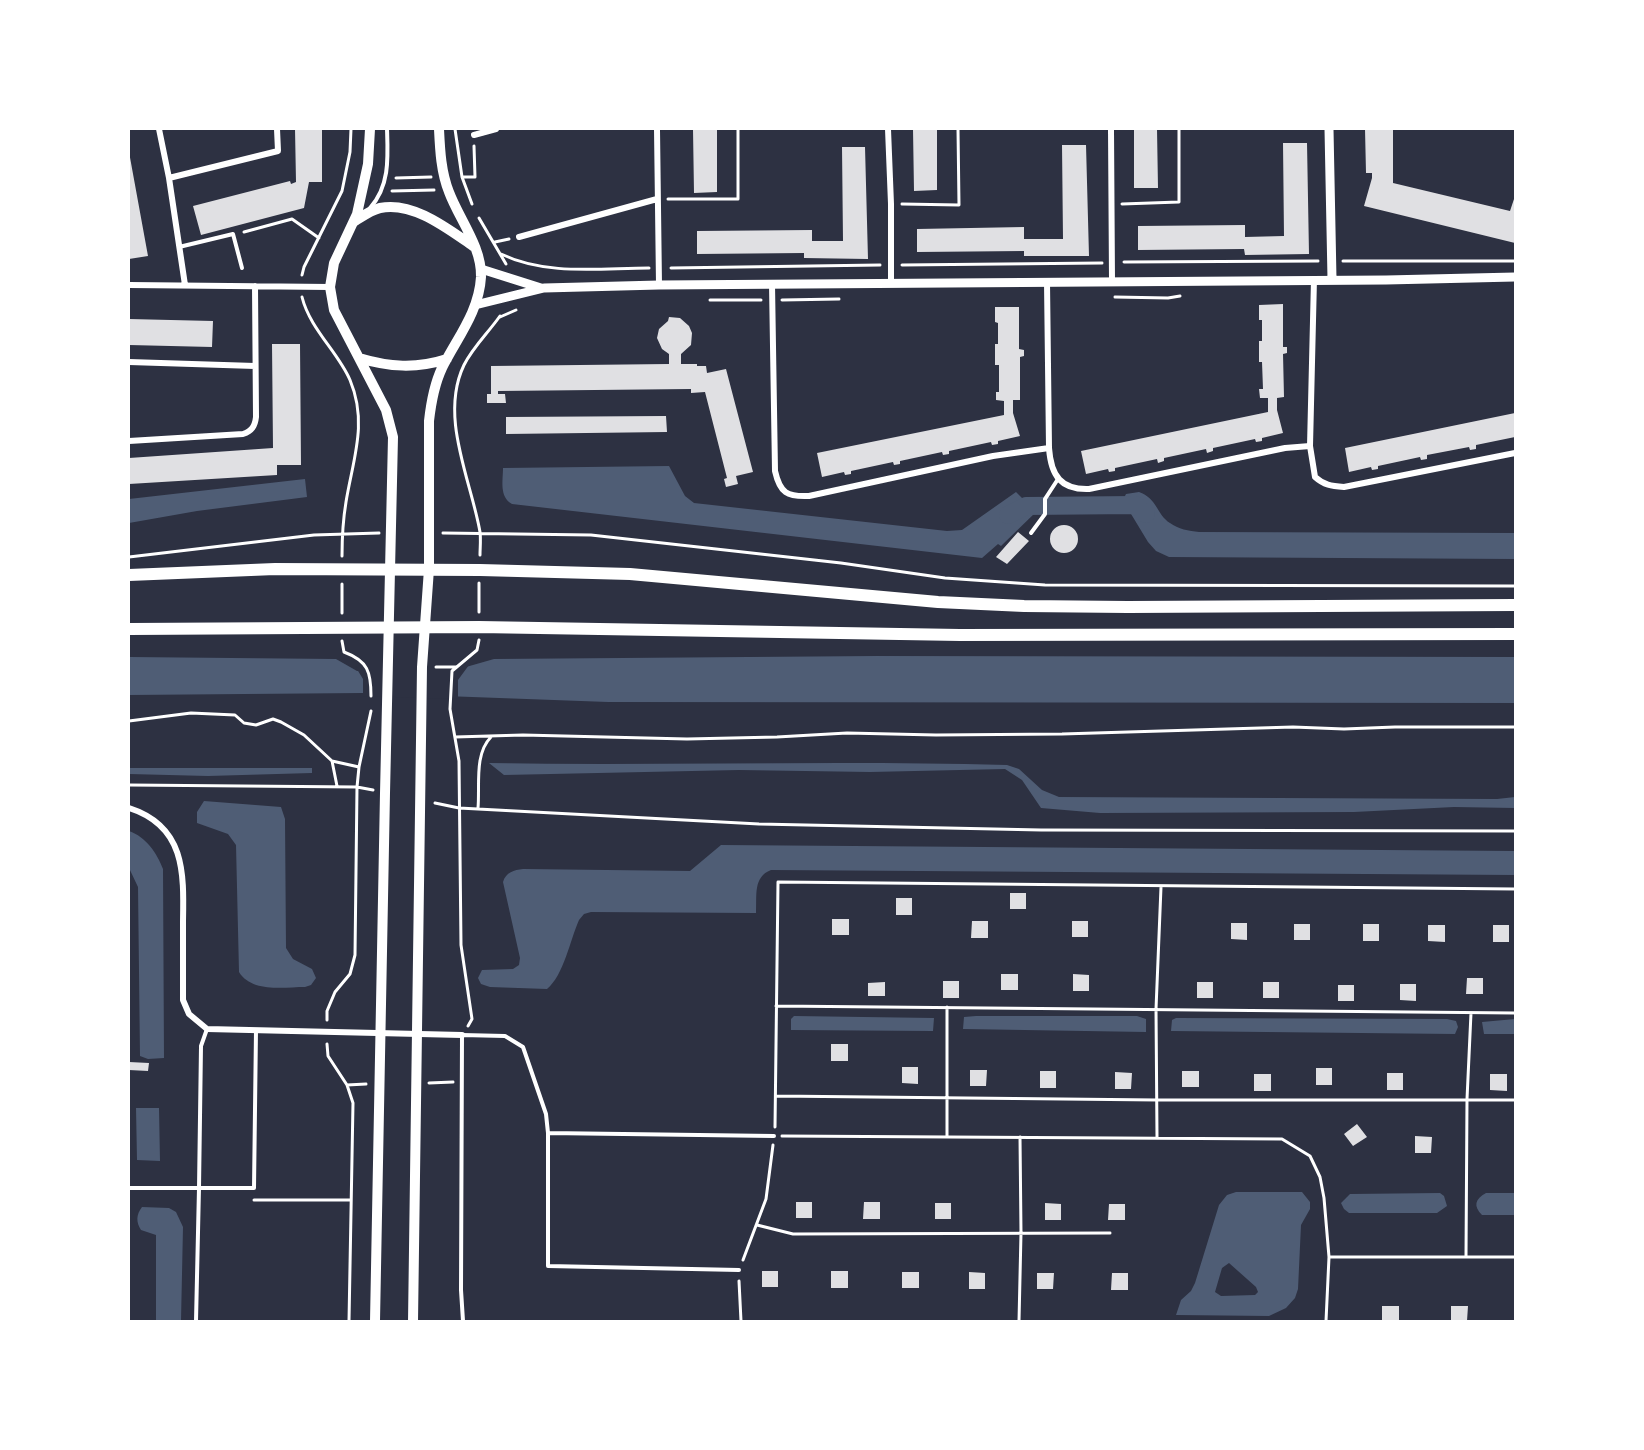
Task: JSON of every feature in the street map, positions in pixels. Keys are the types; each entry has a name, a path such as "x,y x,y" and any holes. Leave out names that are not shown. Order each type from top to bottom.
{"main road":[{"path":"370,129 370,154 363,191 355,221 334,262 330,287 334,310 386,410 393,437 375,1321"},
{"path":"413,1321 421,708 429,569 430,408 438,378 476,305 481,269 475,247 448,190 438,132"},
{"path":"355,221 379,208 403,208 426,217 475,247"},
{"path":"358,358 407,366 427,364 447,358"},
{"path":"129,575 275,569 480,570 641,575 939,602 1013,605 1128,608 1515,605"},
{"path":"129,629 479,627 960,635 1515,634"}],"street":[{"path":"159,129 170,178 185,285"},
{"path":"170,178 278,151 278,129"},
{"path":"474,135 496,129"},
{"path":"657,129 659,285"},
{"path":"888,129 891,283"},
{"path":"1111,129 1112,282"},
{"path":"1329,129 1332,279"},
{"path":"519,237 657,198"},
{"path":"481,269 544,288"},
{"path":"476,305 544,288 1515,277"},
{"path":"1314,279 1310,446 1315,477 1323,484 1344,487 1515,453"},
{"path":"1047,282 1049,448 1052,468 1058,479 1066,486 1089,489 1285,448 1310,446"},
{"path":"772,284 775,471 782,490 789,495 810,496 993,456 1049,448"},
{"path":"129,285 330,287"},
{"path":"129,441 243,435 250,431 255,424 256,417 255,286"},
{"path":"129,362 255,366"},
{"path":"129,808 155,820 171,839 179,856 184,877 183,1000 189,1014 207,1029 462,1035"}],"lane":[{"path":"355,221 374,203 386,178 387,129"},
{"path":"179,247 234,234 242,268"},
{"path":"1031,533 1045,514 1045,499 1058,479"},
{"path":"196,1321 201,1046 207,1029"},
{"path":"129,1188 254,1188 256,1030"},
{"path":"463,1321 461,1290 462,1035 505,1036 524,1047 546,1114 548,1266 739,1270"},
{"path":"548,1133 774,1136"}],"path":[{"path":"351,129 350,152 342,191 304,267 302,287 304,304 313,322 350,380 359,418 360,430 342,534 343,650 358,658 367,667 371,679 371,698"},
{"path":"455,129 462,177 474,209"},
{"path":"657,198 738,199 738,129"},
{"path":"891,204 959,205 958,129"},
{"path":"1112,204 1179,202 1179,129"},
{"path":"386,178 475,177 474,135"},
{"path":"381,191 466,190"},
{"path":"342,191 363,191"},
{"path":"477,215 501,254 508,268 510,279"},
{"path":"234,234 292,219 319,238"},
{"path":"501,254 523,264 549,268 1112,262 1515,261"},
{"path":"462,1035 472,1019 461,945 459,761 450,709 450,677 456,667 477,650 480,533 459,445 456,407 457,391 464,365 477,344 500,317 507,298"},
{"path":"129,557 342,534 391,533"},
{"path":"430,533 591,535 841,563 945,578 1045,585 1515,586"},
{"path":"349,1321 353,1103 347,1085 328,1056 326,1032 327,1011 335,992 350,974 355,955 357,787 359,767 371,719 371,708"},
{"path":"129,721 191,713 235,715 244,723 256,725 273,719 304,735 332,761 359,767"},
{"path":"455,737 687,739 848,733 1050,734 1282,728 1515,727"},
{"path":"478,809 480,754 485,743 492,736"},
{"path":"332,761 337,786"},
{"path":"129,785 357,787"},
{"path":"459,808 759,824 1053,830 1515,831"},
{"path":"741,1321 739,1270 766,1199 774,1136 778,882 1515,889"},
{"path":"1157,1137 1156,1009 1161,887"},
{"path":"775,1006 1515,1013"},
{"path":"947,1007 947,1136"},
{"path":"1466,1256 1467,1100 1471,1013"},
{"path":"775,1096 1157,1100 1515,1100"},
{"path":"774,1136 1282,1139 1311,1156 1320,1177 1329,1257 1326,1321"},
{"path":"1019,1321 1020,1137"},
{"path":"252,1200 351,1200"},
{"path":"757,1225 793,1234 1110,1233"},
{"path":"1329,1257 1515,1257"}],"water":[{"path":"669,466 685,496 694,503 947,531 962,530 1016,492 1036,512 1001,546 998,544 982,558 512,504 503,493 503,468"},
{"path":"305,479 307,497 197,511 129,523 129,499"},
{"path":"1139,492 1150,498 1162,516 1170,523 1191,531 1515,533 1515,559 1169,557 1156,551 1148,542 1125,504 1126,494"},
{"path":"876,656 1515,657 1515,703 608,702 363,693 129,695 129,657 336,659 357,671 452,671 494,659"},
{"path":"489,763 1007,765 1019,769 1042,790 1059,797 1497,799 1515,797 1515,808 1454,807 1354,812 1100,813 1041,808 1022,780 1005,769 870,772 739,770 504,775"},
{"path":"129,768 312,768 312,773 208,776 129,774"},
{"path":"204,801 281,807 285,819 286,948 293,959 312,969 316,978 311,985 278,988 260,986 245,979 239,972 236,845 228,834 197,823 197,812"},
{"path":"129,831 141,837 150,846 163,869 164,1058 148,1059 140,1056 138,887 129,868"},
{"path":"721,845 1515,851 1515,875 771,870 761,877 759,882 756,893 756,913 591,912 584,914 579,920 558,975 547,989 490,987 481,984 478,978 482,970 513,969 519,965 520,958 503,882 511,872 523,869 690,871"},
{"path":"794,1016 934,1018 933,1031 791,1030 791,1019"},
{"path":"1137,1016 1146,1019 1146,1032 963,1029 964,1017"},
{"path":"1176,1018 1447,1019 1456,1021 1458,1027 1455,1034 1171,1031 1172,1020"},
{"path":"1515,1019 1515,1034 1484,1034 1482,1022"},
{"path":"136,1108 159,1108 160,1161 137,1160"},
{"path":"1236,1192 1302,1192 1310,1202 1310,1209 1301,1225 1298,1289 1295,1298 1286,1308 1269,1316 1176,1315 1181,1300 1191,1291 1195,1283 1219,1205 1227,1195","holes":["1229,1263 1256,1287 1258,1292 1255,1295 1221,1296 1215,1292 1222,1268"]},
{"path":"1440,1193 1444,1196 1447,1206 1437,1213 1349,1213 1341,1203 1350,1194"},
{"path":"1486,1193 1515,1193 1515,1215 1482,1215 1476,1203"},
{"path":"142,1207 169,1208 176,1212 183,1227 181,1321 156,1321 156,1235 141,1230 139,1227 138,1216"}],"pier":[{"path":"469,665 458,680 458,699 363,696 363,679 355,666 358,668 452,668"}],"building":[{"path":"295,129 322,129 322,182 309,182 304,208 201,235 193,206 290,181 291,184 296,182"},
{"path":"693,129 717,129 717,192 694,193"},
{"path":"913,129 937,129 937,190 914,191"},
{"path":"1134,129 1157,129 1158,188 1134,188"},
{"path":"1365,129 1393,129 1393,183 1510,211 1515,196 1515,243 1364,206 1372,178 1372,173 1366,173"},
{"path":"1283,143 1307,143 1309,254 1245,255 1244,249 1138,250 1138,226 1245,225 1245,237 1284,236"},
{"path":"1062,145 1086,145 1089,256 1024,256 1024,251 917,252 917,229 1024,227 1024,239 1063,239"},
{"path":"842,147 865,147 868,259 804,258 804,253 697,254 697,231 812,230 812,241 843,241"},
{"path":"129,152 148,256 129,259"},
{"path":"1283,304 1283,347 1287,347 1287,353 1283,354 1284,397 1277,398 1277,410 1283,433 1262,438 1262,441 1256,442 1255,439 1213,448 1213,451 1207,453 1206,449 1164,458 1164,461 1158,463 1157,459 1115,468 1115,471 1109,472 1108,469 1086,474 1081,451 1268,412 1268,398 1260,398 1259,389 1263,389 1262,362 1259,362 1262,320 1259,320 1259,305"},
{"path":"995,307 1019,307 1019,349 1024,350 1024,356 1020,357 1020,400 1013,400 1013,413 1020,436 998,441 998,444 992,445 991,442 949,451 949,454 943,455 942,452 900,461 900,464 894,465 893,462 851,471 851,474 845,475 844,472 822,477 817,453 1004,415 1004,401 996,400 996,392 999,392 999,365 995,365 998,323 995,322"},
{"path":"669,317 680,318 689,326 692,333 691,345 681,354 681,364 706,366 707,373 726,369 753,472 736,476 738,484 726,487 724,479 727,478 705,392 691,393 691,389 498,391 498,394 505,394 506,403 487,403 487,394 491,394 491,366 669,364 669,354 662,349 657,338 659,329"},
{"path":"129,319 213,321 212,347 129,345"},
{"path":"272,344 300,344 301,465 277,465 277,475 129,484 129,458 273,448"},
{"path":"1515,413 1515,437 1476,445 1476,449 1470,450 1469,447 1427,455 1427,459 1421,460 1420,457 1378,466 1378,469 1372,470 1371,467 1349,472 1345,448"},
{"path":"666,416 667,432 506,434 506,417"},
{"path":"1064,525 1074,529 1078,539 1074,549 1064,553 1054,549 1050,539 1054,529"},
{"path":"1018,532 1029,541 1007,564 996,557"},
{"path":"1010,893 1026,893 1026,909 1010,909"},
{"path":"896,898 912,898 912,915 896,915"},
{"path":"832,919 849,919 849,935 832,935"},
{"path":"972,921 988,921 988,938 971,938"},
{"path":"1072,921 1088,921 1088,937 1072,937"},
{"path":"1231,923 1247,923 1247,940 1231,939"},
{"path":"1294,924 1310,924 1310,940 1294,940"},
{"path":"1363,924 1379,924 1379,941 1363,941"},
{"path":"1428,925 1445,925 1445,942 1428,941"},
{"path":"1493,925 1509,925 1509,942 1493,942"},
{"path":"1001,974 1018,974 1018,990 1001,990"},
{"path":"1073,974 1089,975 1089,991 1073,991"},
{"path":"1467,978 1483,978 1483,994 1466,994"},
{"path":"943,981 959,981 959,998 943,998"},
{"path":"885,982 885,996 868,996 868,983"},
{"path":"1197,982 1213,982 1213,998 1197,998"},
{"path":"1263,982 1279,982 1279,998 1263,998"},
{"path":"1400,984 1416,984 1416,1001 1400,1000"},
{"path":"1338,985 1354,985 1354,1001 1338,1001"},
{"path":"831,1044 848,1044 848,1061 831,1061"},
{"path":"129,1062 149,1063 148,1071 129,1070"},
{"path":"902,1067 918,1067 918,1084 902,1083"},
{"path":"1316,1068 1332,1068 1332,1085 1316,1085"},
{"path":"970,1070 987,1070 986,1086 970,1086"},
{"path":"1040,1071 1056,1071 1056,1088 1040,1088"},
{"path":"1182,1071 1199,1071 1199,1087 1182,1087"},
{"path":"1115,1072 1132,1073 1131,1089 1115,1089"},
{"path":"1387,1073 1403,1073 1403,1090 1387,1090"},
{"path":"1254,1074 1271,1074 1271,1091 1254,1091"},
{"path":"1490,1074 1507,1074 1507,1091 1490,1090"},
{"path":"1357,1124 1367,1137 1353,1146 1344,1134"},
{"path":"1415,1136 1432,1137 1431,1153 1415,1153"},
{"path":"796,1202 812,1202 812,1218 796,1218"},
{"path":"864,1202 880,1202 880,1219 863,1219"},
{"path":"935,1203 951,1203 951,1219 935,1219"},
{"path":"1045,1203 1061,1204 1061,1220 1045,1220"},
{"path":"1109,1204 1125,1204 1125,1220 1108,1220"},
{"path":"762,1271 778,1271 778,1287 762,1287"},
{"path":"831,1271 848,1271 848,1288 831,1288"},
{"path":"902,1272 919,1272 919,1288 902,1288"},
{"path":"969,1272 985,1273 985,1289 969,1289"},
{"path":"1037,1273 1054,1273 1053,1289 1037,1289"},
{"path":"1112,1273 1128,1273 1128,1290 1111,1290"},
{"path":"1382,1306 1399,1306 1399,1321 1382,1321"},
{"path":"1451,1306 1468,1306 1467,1321 1451,1321"}],"waterway":[{"path":"1008,515 1026,506 1135,505 1146,514"}]}
